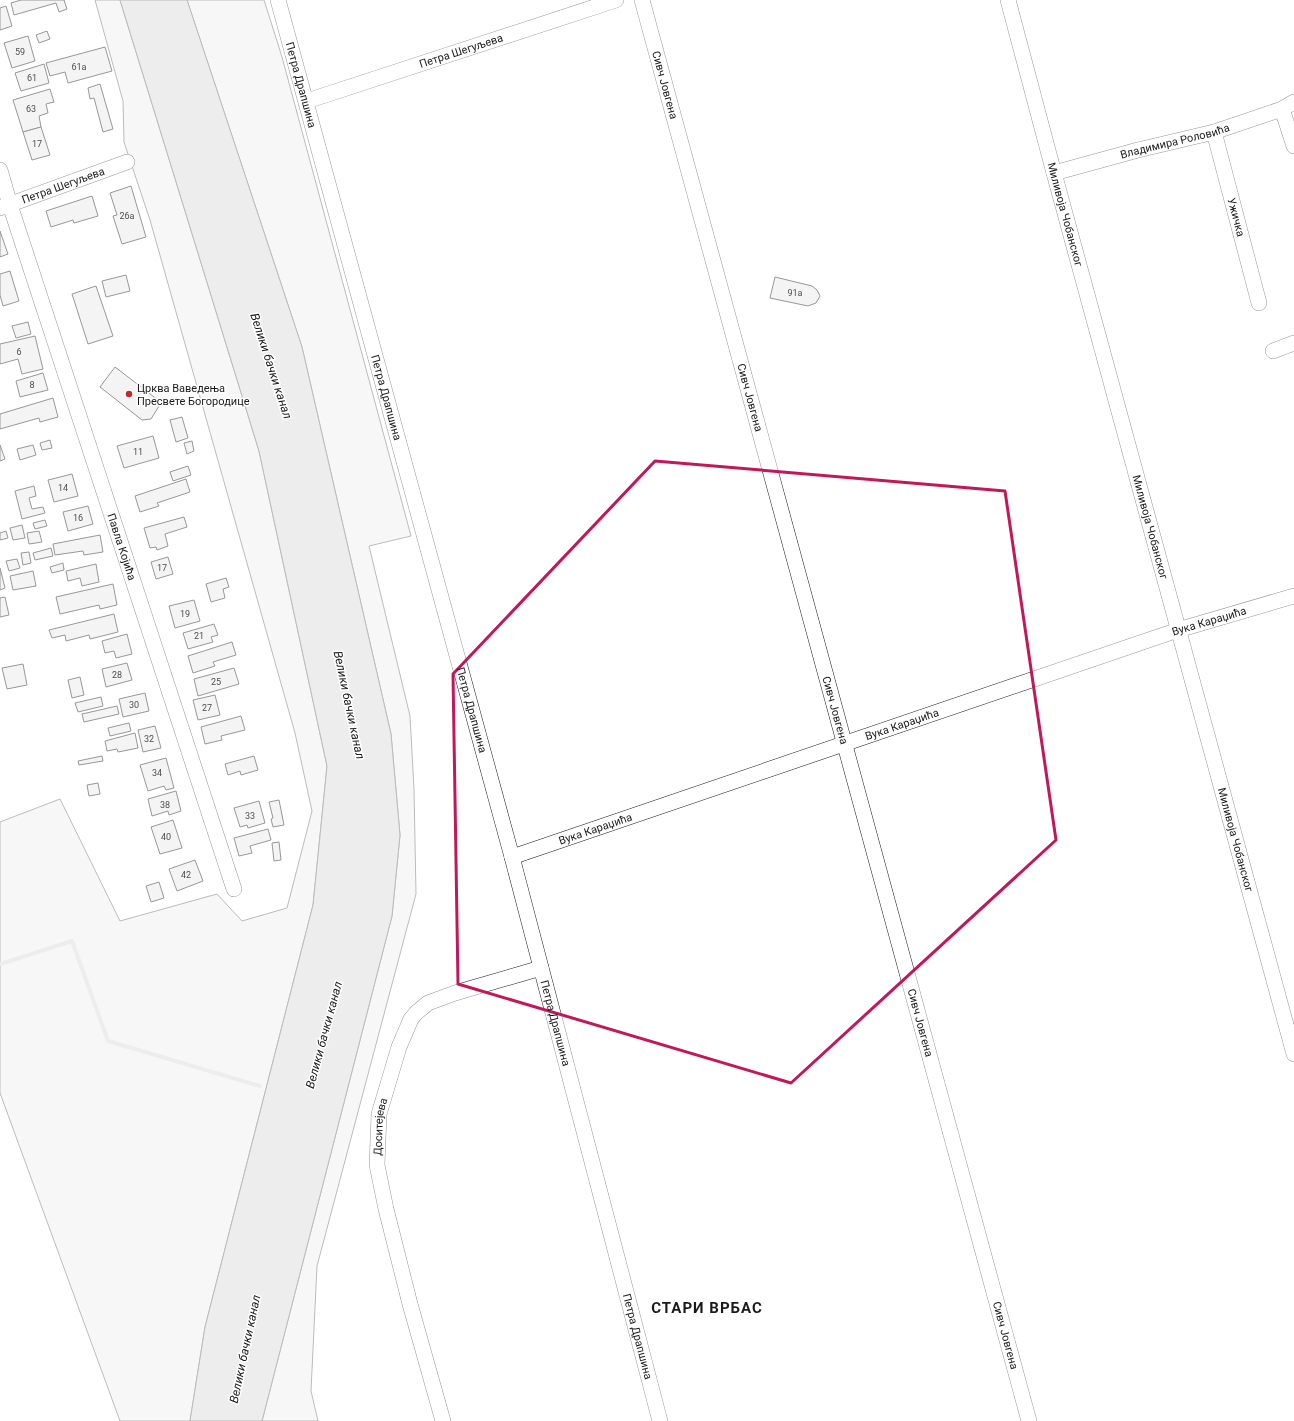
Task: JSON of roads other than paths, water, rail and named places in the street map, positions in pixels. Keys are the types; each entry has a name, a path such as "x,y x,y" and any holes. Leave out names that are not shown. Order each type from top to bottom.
{"street":[{"name":"Петра Драпшина","path":"278,0 307,101 512,857 660,1421"},
{"name":"Петра Шегуљева","path":"307,101 616,0"},
{"name":"Сивч Јовгена","path":"642,0 1029,1421"},
{"name":"Миливоја Чобанског","path":"1008,0 1294,1054"},
{"name":"Владимира Роловића","path":"1054,173 1138,150 1214,132 1288,106"},
{"path":"1288,106 1294,146"},
{"name":"Ужичка","path":"1214,132 1259,303"},
{"name":"Петра Шегуљева","path":"5,207 127,162"},
{"name":"Павла Којића","path":"0,170 5,207 234,889"},
{"path":"1273,351 1294,343"},
{"name":"Вука Караџића","path":"512,857 1178,630 1294,596"},
{"name":"Доситејева","path":"443,1421 410,1304 386,1209 377,1165 379,1114 399,1047 411,1019 416,1013 428,1003 541,968"}],"water":[{"name":"Велики бачки канал","path":"120,0 187,0 302,347 391,734 400,835 392,916 262,1421 190,1421 205,1327 313,905 327,766 259,451"}],"waterway":[{"path":"0,964 72,941 108,1041 260,1086"}],"place":[{"name":"Црква Ваведења Пресвете Богородице","path":"129,394"}],"district":[{"name":"СТАРИ ВРБАС","path":"707,1308"}]}
